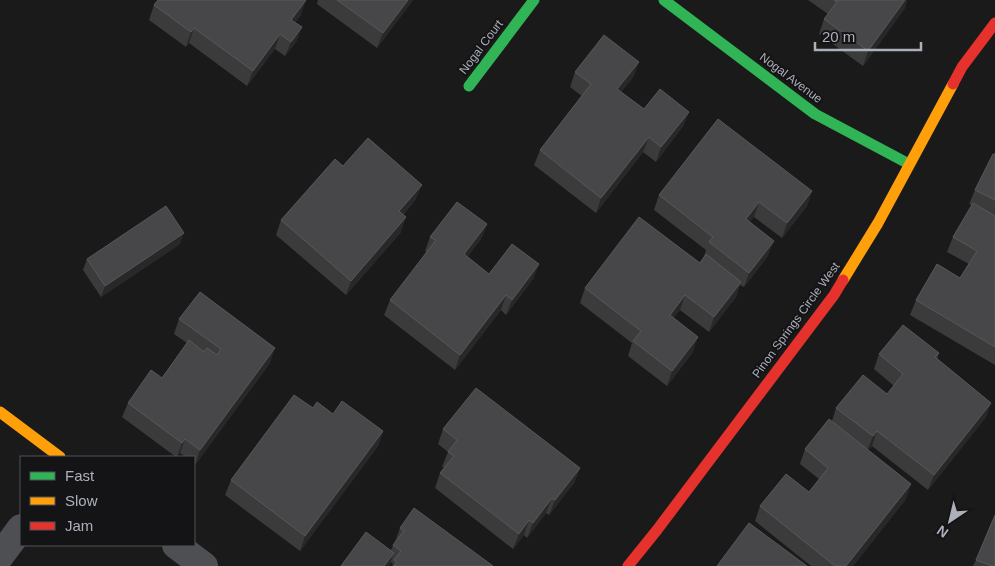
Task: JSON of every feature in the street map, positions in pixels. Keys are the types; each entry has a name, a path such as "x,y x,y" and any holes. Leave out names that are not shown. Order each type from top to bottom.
{"street":[{"name":"Nogal Court","path":"469,86 534,0"},
{"name":"Nogal Avenue","path":"664,0 815,114 909,164"},
{"name":"Pinon Springs Circle West","path":"628,566 658,530 834,295 878,223 962,67 995,23"},
{"path":"0,412 59,456"},
{"path":"0,556 20,529"},
{"path":"177,546 204,566"}],"building":[{"path":"158,0 306,0 291,20 302,27 291,42 280,34 253,71 194,28 191,32 154,5"},
{"path":"337,0 408,0 383,33"},
{"path":"834,0 905,0 868,51 824,19 837,2"},
{"path":"604,35 639,62 617,89 644,109 660,89 689,112 661,147 649,137 601,198 540,150 591,84 575,72"},
{"path":"718,119 812,191 787,223 759,202 746,219 774,241 749,273 709,242 713,237 659,195"},
{"path":"368,138 422,185 399,211 406,217 351,281 281,220 335,159 343,166"},
{"path":"993,154 995,154 995,200 975,190"},
{"path":"457,202 487,224 464,254 489,274 512,244 539,264 512,300 506,295 460,355 390,300 436,240 430,237"},
{"path":"973,203 995,216 995,347 916,300 937,264 960,278 977,251 953,237"},
{"path":"166,206 184,233 105,286 87,259"},
{"path":"639,217 700,263 706,254 741,282 714,317 685,295 670,315 698,337 672,371 633,341 641,331 585,288"},
{"path":"200,292 275,348 200,450 185,439 182,443 128,403 151,370 162,378 189,340 204,352 207,348 217,355 221,349 179,319"},
{"path":"903,325 939,353 935,357 991,403 934,475 877,431 873,436 836,408 863,375 887,394 903,374 879,354"},
{"path":"476,388 580,468 555,500 552,498 533,523 529,520 519,534 440,473 454,456 448,452 457,440 443,429"},
{"path":"294,395 313,408 317,402 333,414 342,401 383,431 305,536 231,480"},
{"path":"829,419 911,484 846,566 835,566 760,506 786,474 809,492 828,468 805,449"},
{"path":"414,508 493,566 394,566 397,562 394,560 401,551 393,545 404,531 400,528"},
{"path":"995,515 995,566 992,566 976,560"},
{"path":"749,523 807,566 717,566"},
{"path":"366,532 394,553 384,566 341,566"}],"traffic: fast":[{"path":"469,86 534,0"},
{"path":"664,0 815,114 909,164"}],"traffic: slow":[{"path":"843,280 878,223 953,84"},
{"path":"0,412 59,456"}],"traffic: jam":[{"path":"953,84 962,67 995,23"},
{"path":"628,566 834,295 843,280"}]}
